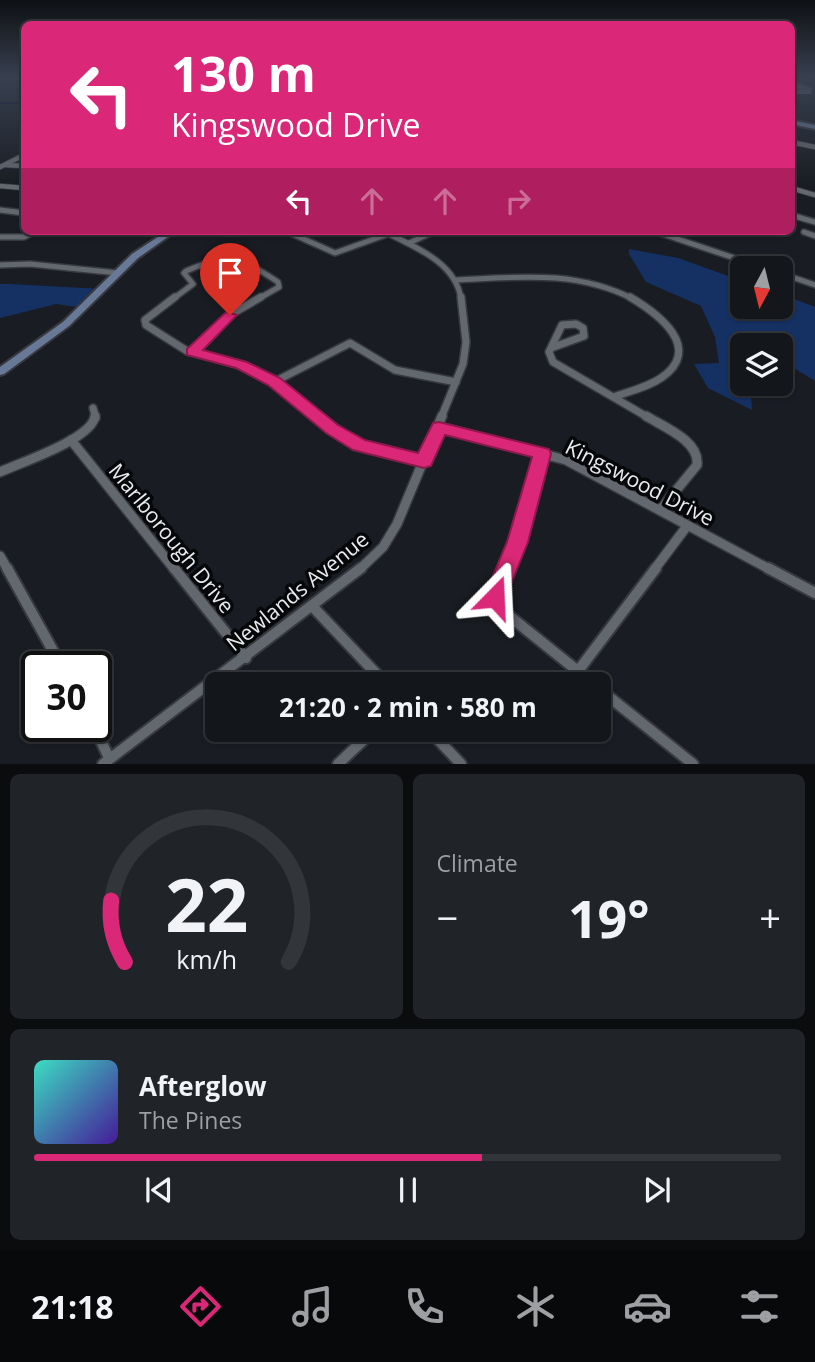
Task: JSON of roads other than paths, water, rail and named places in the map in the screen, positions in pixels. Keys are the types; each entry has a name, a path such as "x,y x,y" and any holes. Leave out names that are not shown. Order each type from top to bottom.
{"main road":[{"path":"795,123 815,127"},
{"path":"0,372 66,324 118,273 166,235"}],"street":[{"path":"795,143 815,147"},
{"path":"0,167 21,156"},
{"path":"6,164 21,166"},
{"path":"0,186 21,188"},
{"path":"795,189 815,195"},
{"path":"0,210 21,213"},
{"path":"795,216 815,222"},
{"path":"804,232 815,236"},
{"path":"0,237 27,235"},
{"path":"295,235 335,253 379,235"},
{"path":"392,235 436,260 457,280 574,278 626,295 653,310 674,334 676,360 666,374 616,396"},
{"path":"409,243 426,235"},
{"path":"666,235 730,257"},
{"path":"192,352 230,315 276,289 279,283 236,257 221,259 186,271 184,274 193,284 155,311 145,323 162,336 192,352 241,365 274,382 352,442 424,461"},
{"path":"0,265 30,264 118,273"},
{"path":"793,277 815,285"},
{"name":"Newlands Avenue","path":"106,761 313,607 383,547 439,427 466,349 462,292 457,280"},
{"path":"551,348 584,336 584,330 576,324 562,324 551,348 549,355 555,363 616,396 689,442 696,452 696,467 660,510"},
{"path":"274,382 350,343 397,371 456,382"},
{"path":"0,472 71,440 93,425 97,413 93,408"},
{"name":"Kingswood Drive","path":"439,427 566,460 815,593"},
{"name":"Marlborough Drive","path":"71,440 246,658"},
{"path":"542,454 521,530 496,600 503,611 578,671 687,526"},
{"path":"0,556 53,651"},
{"path":"313,607 375,672"},
{"path":"611,698 693,764"},
{"path":"99,742 106,761"},
{"path":"338,764 361,742"},
{"path":"440,742 461,764"}]}
